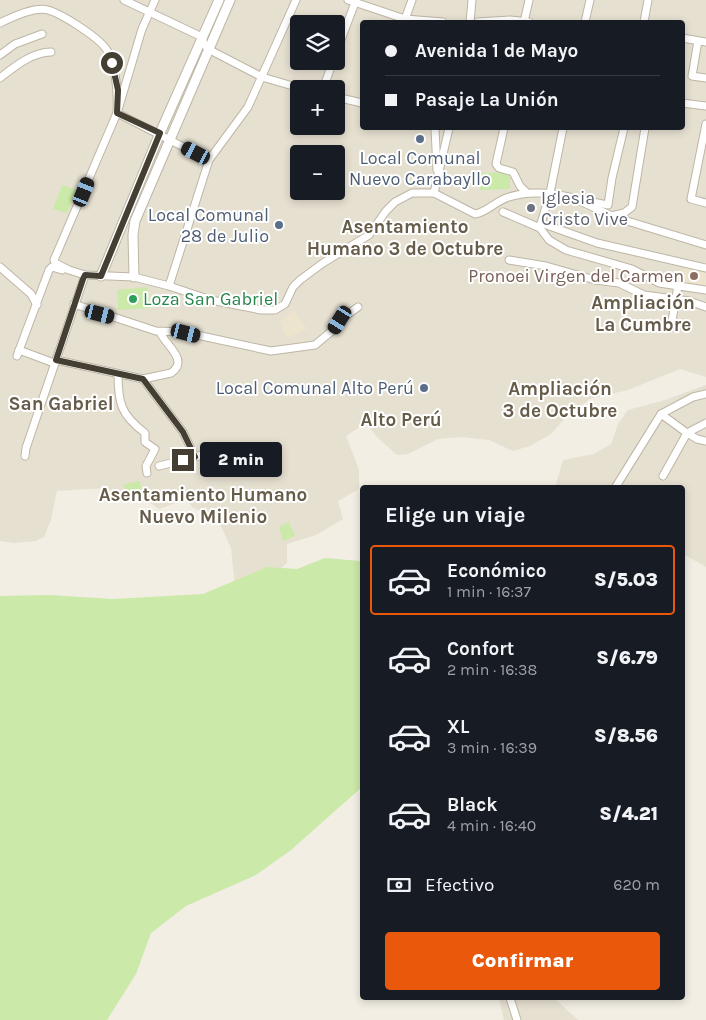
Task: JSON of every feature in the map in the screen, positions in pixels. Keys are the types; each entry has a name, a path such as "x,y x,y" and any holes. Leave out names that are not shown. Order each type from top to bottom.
{"street":[{"path":"124,0 202,37 208,50 262,77 290,85"},
{"path":"155,0 142,30 117,113 55,257 55,263 85,275 134,277 169,286 210,300 261,310 278,310 285,304 293,287 300,280 322,263 369,236 386,211 395,202 412,193 434,193 475,214 486,211 495,201 527,193 550,193 610,204 612,178 624,130"},
{"path":"101,276 160,133 219,0"},
{"path":"134,277 133,228 230,0"},
{"path":"169,286 210,160 241,118 262,77 296,0"},
{"path":"405,20 412,0"},
{"path":"470,20 472,0"},
{"path":"525,20 528,0"},
{"path":"585,20 590,0"},
{"path":"644,20 648,0"},
{"path":"345,25 353,1 402,20"},
{"path":"0,24 33,11 47,10 97,40 108,52 112,63 118,90 117,113"},
{"path":"0,55 15,44 42,34"},
{"path":"685,39 706,42"},
{"path":"698,41 692,76 706,78"},
{"path":"0,78 28,59 39,54 51,52"},
{"path":"345,99 360,103"},
{"path":"685,103 706,106"},
{"path":"117,113 160,133 210,160"},
{"path":"706,124 691,199 706,203"},
{"path":"435,130 438,176"},
{"path":"434,193 449,130"},
{"path":"504,130 496,164 499,168 513,172 520,186 527,193"},
{"path":"563,130 550,193 540,225 549,240 566,250 632,269 659,283 706,290"},
{"path":"611,216 628,211 632,207 645,130"},
{"path":"570,197 611,216 706,245"},
{"path":"503,212 597,243 706,268"},
{"path":"509,260 546,266 595,280 619,283 644,295 675,298 706,307"},
{"path":"0,267 31,294 37,305"},
{"path":"69,270 50,268 18,353 143,379 171,373 178,364 177,355 160,332"},
{"path":"25,456 26,448 85,275"},
{"path":"672,326 678,285"},
{"path":"74,304 160,332 184,332 271,351 315,346 333,330 340,320 358,306"},
{"path":"118,374 121,408 128,419 144,433 145,442 155,449 146,466 147,472"},
{"path":"143,379 183,432 195,457"},
{"path":"617,485 661,414 693,396 706,394"},
{"path":"661,414 687,433 697,439 706,441"},
{"path":"663,476 687,433 706,423"},
{"path":"159,466 230,448"},
{"path":"511,1000 517,1020"}],"shaded area":[{"path":"0,0 706,0 706,377 680,369 628,390 590,399 566,417 551,434 530,446 513,451 489,440 462,437 438,439 408,454 397,455 377,437 366,423 346,436 359,469 359,489 338,501 343,519 316,535 287,544 287,563 271,576 235,587 231,548 218,520 192,507 187,499 159,509 148,501 127,501 106,488 57,491 51,520 44,537 36,541 14,543 0,541"},
{"name":"Pronoei Virgen del Carmen","path":"685,264 706,270 706,288 681,282"},
{"path":"294,310 307,329 287,338 280,321"},
{"path":"706,385 706,567 685,555 685,485 556,485 563,460 594,454 611,444 618,424 628,410 665,400"},
{"path":"499,1000 556,1000 578,1020 504,1020"}],"green space":[{"path":"510,172 510,189 480,190 480,173"},
{"path":"62,185 76,190 67,213 53,209"},
{"name":"Loza San Gabriel","path":"148,287 150,308 118,310 117,290"},
{"path":"140,481 142,494 126,497 124,484"},
{"path":"289,522 295,536 283,541 279,527"},
{"path":"325,558 360,561 360,789 291,850 256,875 186,906 151,933 136,974 107,1020 0,1020 0,596 50,595 113,599 203,594 267,567 297,569"}],"place":[{"name":"Local Comunal Nuevo Carabayllo","path":"420,139"},
{"name":"Iglesia Cristo Vive","path":"531,208"},
{"name":"Local Comunal 28 de Julio","path":"279,225"},
{"name":"Pronoei Virgen del Carmen","path":"694,276"},
{"name":"Loza San Gabriel","path":"133,299"},
{"name":"Local Comunal Alto Perú","path":"424,388"}],"district":[{"name":"Asentamiento Humano 3 de Octubre","path":"405,237"},
{"name":"Ampliación La Cumbre","path":"643,313"},
{"name":"Ampliación 3 de Octubre","path":"560,399"},
{"name":"San Gabriel","path":"61,403"},
{"name":"Alto Perú","path":"401,419"},
{"name":"Asentamiento Humano Nuevo Milenio","path":"203,505"}],"route":[{"path":"112,63 118,90 117,113 160,133 101,276 85,275 83,279 56,360 71,365 143,379 190,443 195,457 183,460"}]}
